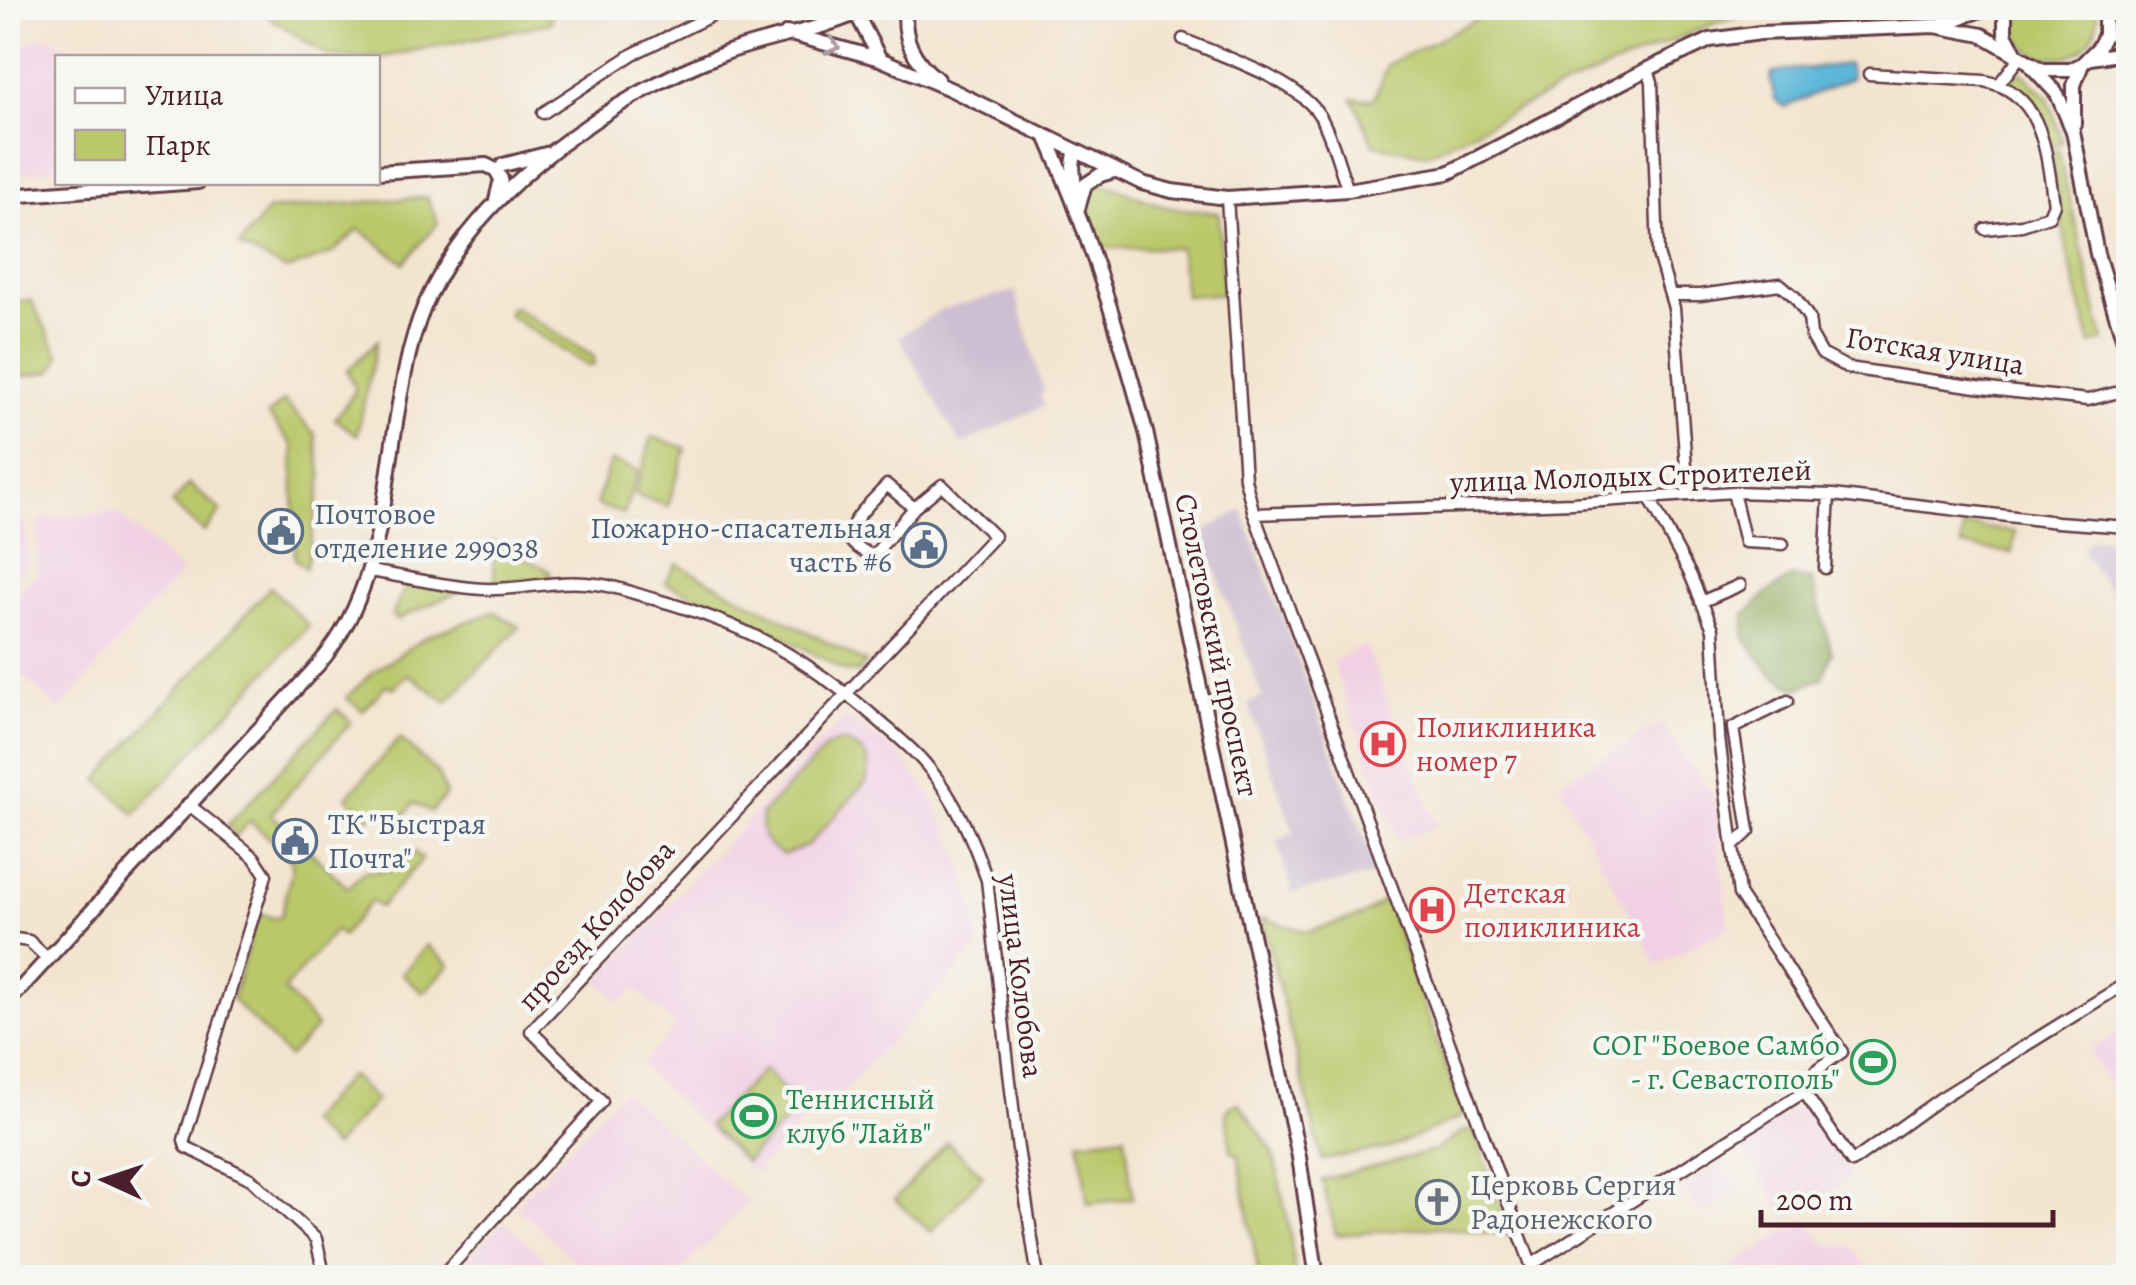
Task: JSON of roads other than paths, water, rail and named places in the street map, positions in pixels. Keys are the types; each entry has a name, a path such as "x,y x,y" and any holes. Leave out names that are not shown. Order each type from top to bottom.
{"main road":[{"path":"906,8 907,39 914,57 952,90"},
{"path":"1935,26 1986,8"},
{"path":"2005,8 2005,34 2025,62 2057,94 2074,131"},
{"path":"2109,8 2128,26"},
{"path":"2109,8 2104,35 2074,86 2074,131 2097,254 2128,354"},
{"path":"8,1002 333,648 356,611 370,571 415,332 439,276 470,232 552,152 606,111 725,53 860,9 880,59"},
{"path":"786,33 880,59 952,90 1114,171 1172,191 1227,198 1412,182 1466,167 1648,68 1710,40 1760,33 1935,26 1982,35 2025,62 2056,72 2086,61 2119,54 2128,56"},
{"name":"Столетовский проспект","path":"1046,138 1119,332 1146,432 1300,1162 1318,1278"},
{"path":"503,165 552,152"},
{"path":"1075,153 1072,165 1077,212"},
{"path":"503,165 518,169 526,177"},
{"path":"380,172 486,166 496,170 501,179 490,211"},
{"path":"1077,212 1085,185 1114,171"},
{"path":"8,196 157,185"}],"street":[{"path":"543,113 633,54 727,8"},
{"path":"1183,39 1255,71 1302,98 1319,114 1348,190"},
{"path":"1999,84 2025,62"},
{"path":"1648,68 1652,82 1658,254 1671,295 1688,494"},
{"path":"1869,74 1999,84 2027,103 2038,127 2054,204 2049,216 2022,225 1985,228"},
{"path":"486,166 503,165"},
{"path":"1227,198 1245,479 1254,514 1536,1278"},
{"name":"Готская улица","path":"1671,295 1780,284 1810,318 1812,336 1822,354 1848,368 2088,400 2115,394"},
{"path":"847,693 994,536 942,485 914,508 873,556 853,544 849,536 852,526 887,485 914,508"},
{"path":"1733,492 1745,542 1783,544"},
{"name":"улица Молодых Строителей","path":"1254,514 1650,499 1733,492 1829,495 2128,527"},
{"path":"1824,568 1829,495"},
{"path":"1531,1265 1804,1092 1816,1070 1842,1052 1739,894 1718,738 1712,629 1650,499"},
{"name":"улица Колобова","path":"370,571 482,589 564,582 616,587 746,630 798,657 847,693 926,764 966,828 987,880 1015,1127 1038,1278"},
{"path":"1701,602 1740,585"},
{"name":"проезд Колобова","path":"440,1278 602,1100 530,1031 847,693"},
{"path":"1733,846 1749,831 1733,728 1788,701"},
{"path":"188,804 254,857 266,875 184,1140 186,1147 251,1179 316,1239 325,1278"},
{"path":"8,938 29,942 48,959"},
{"path":"1804,1092 1852,1162 1941,1098 2128,982"}],"water":[{"path":"1848,64 1851,78 1785,107 1775,99 1770,79 1773,72"}],"place":[{"name":"Почтовое отделение 299038","path":"281,531"},
{"name":"Пожарно-спасательная часть #6","path":"924,545"},
{"name":"Поликлиника номер 7","path":"1383,744"},
{"name":"ТК \"Быстрая Почта\"","path":"295,841"},
{"name":"Детская поликлиника","path":"1432,910"},
{"name":"СОГ \"Боевое Самбо - г. Севастополь\"","path":"1873,1062"},
{"name":"Теннисный клуб \"Лайв\"","path":"754,1116"},
{"name":"Церковь Сергия Радонежского","path":"1438,1202"}]}
